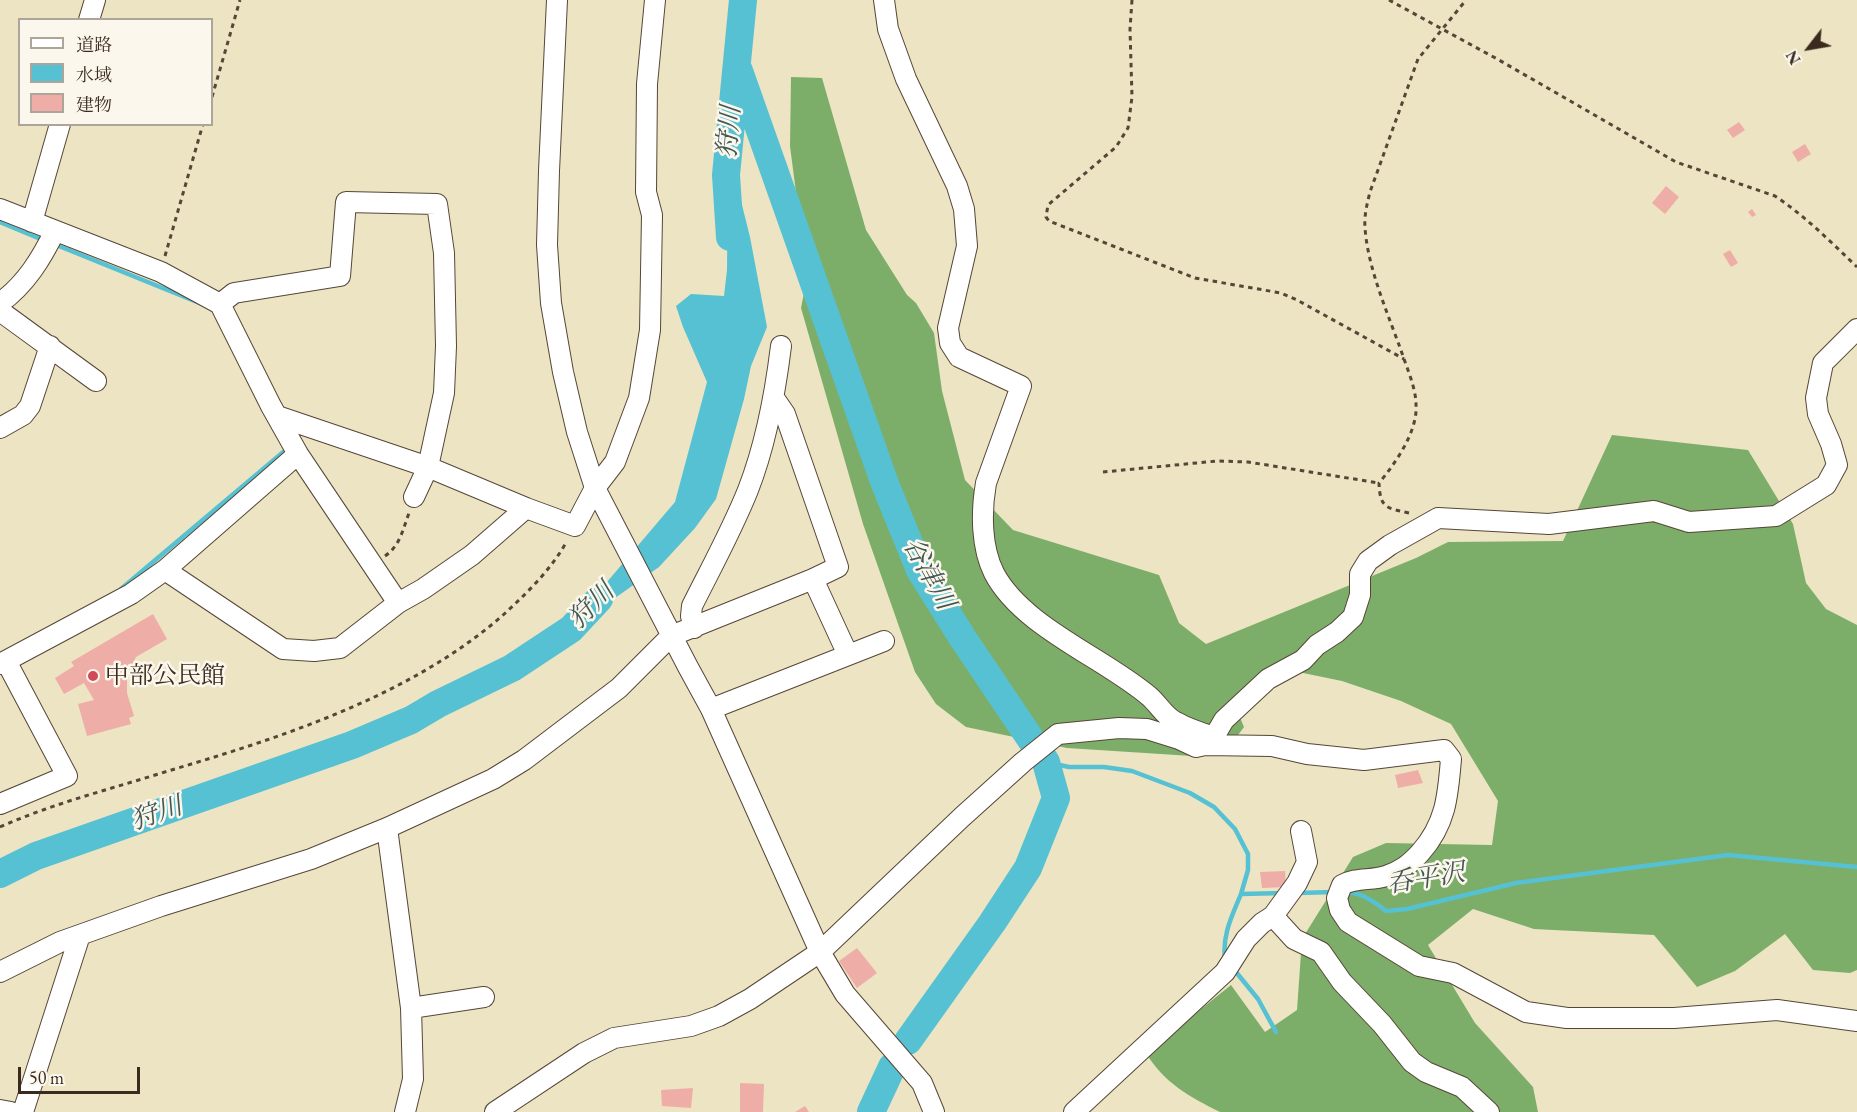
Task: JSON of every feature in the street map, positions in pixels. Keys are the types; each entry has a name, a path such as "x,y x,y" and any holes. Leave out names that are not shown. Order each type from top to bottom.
{"street":[{"path":"90,18 95,0"},
{"path":"557,0 547,245 551,303 563,372 577,432 599,496 711,709 820,952 845,994 922,1083 934,1112"},
{"path":"277,416 428,467 575,526 599,496 615,462 639,398 650,330 652,215 646,192 647,84 655,0"},
{"path":"884,0 888,29 906,79 957,186 964,209 967,246 948,328 950,343 959,357 1021,386 986,483 984,497 984,537 994,573 1014,600 1038,620 1149,697 1173,721 1209,741 1272,746 1307,754 1364,760 1444,750 1451,759 1449,788 1444,813 1433,838 1407,867 1371,880 1353,879 1342,885 1337,898 1340,910 1348,922 1419,966 1453,973 1526,1012 1567,1018 1674,1018 1777,1010 1857,1021"},
{"path":"32,222 59,126"},
{"path":"220,304 234,292 340,276 346,201 437,204 444,253 446,346 444,393 428,467 414,497"},
{"path":"0,209 160,272 220,304 298,454 398,603"},
{"path":"0,303 13,294 39,262 55,231"},
{"path":"0,311 96,381"},
{"path":"495,1112 584,1053 614,1038 691,1026 719,1016 750,999 820,952 962,817 1058,734 1147,729 1196,747 1209,741 1224,720 1268,679 1303,660 1317,645 1337,632 1353,617 1360,595 1360,574 1368,561 1390,545 1438,518 1549,525 1654,511 1689,522 1776,516 1827,485 1837,465 1832,444 1818,414 1816,398 1823,363 1857,329"},
{"path":"0,428 23,415 30,406 50,346"},
{"path":"694,628 691,615 692,606 735,521 749,487 774,398 781,346"},
{"path":"0,972 60,942 161,906 311,859 387,828 493,779 524,760 619,688 671,636 813,579 837,567 784,414 774,398"},
{"path":"0,804 67,776 3,663 131,594 165,570 298,454"},
{"path":"165,570 283,649 314,651 340,648 398,603 423,589 472,555 526,508"},
{"path":"813,579 848,655"},
{"path":"711,709 885,641"},
{"path":"387,828 411,1008 413,1079 405,1112"},
{"path":"1074,1112 1225,972 1246,939 1262,923 1273,916 1297,883 1307,862 1301,831"},
{"path":"1273,916 1294,939 1321,952 1342,982 1382,1024 1412,1062 1426,1072 1462,1088 1489,1112"},
{"path":"23,1112 80,935"},
{"path":"411,1008 484,997"},
{"path":"0,1110 11,1112"}],"path":[{"path":"213,94 240,0"},
{"path":"1132,0 1130,29 1132,97 1128,128 1116,147 1048,205 1046,217 1049,221 1195,278 1281,293 1404,359"},
{"path":"1389,0 1677,162 1775,196 1813,226 1857,267"},
{"path":"1438,518 1390,509 1379,497 1379,483 1402,450 1414,423 1416,405 1404,359 1369,256 1365,227 1370,192 1418,59 1466,0"},
{"path":"160,272 202,126"},
{"path":"1103,472 1217,461 1248,462 1379,483"},
{"path":"374,569 399,541 414,497"},
{"path":"0,827 66,801 265,741 376,697 438,663 477,638 546,573 575,526"}],"green space":[{"path":"791,77 822,78 866,230 934,333 942,391 965,480 1013,530 1159,575 1179,623 1206,644 1416,558 1448,542 1563,541 1612,435 1748,450 1793,524 1806,583 1826,609 1857,625 1857,970 1850,973 1813,970 1785,934 1735,971 1697,987 1654,935 1534,929 1473,909 1428,945 1475,1023 1533,1087 1538,1112 1220,1112 1188,1095 1169,1081 1146,1053 1231,985 1265,1032 1297,1010 1302,939 1353,857 1386,843 1492,845 1498,801 1451,724 1401,701 1342,681 1269,666 1233,701 1244,727 1235,739 1215,751 1192,756 1067,748 966,727 936,704 915,672 863,524 801,308 807,278 790,146"}],"water":[{"path":"728,161 750,237 767,327 751,366 716,499 695,528 659,567 561,636 675,502 707,382 676,306 691,294 724,296 727,270"}],"building":[{"path":"1739,122 1745,130 1733,138 1727,130"},
{"path":"1805,144 1811,154 1798,162 1792,152"},
{"path":"1666,186 1679,197 1665,214 1652,203"},
{"path":"1752,209 1756,215 1752,217 1748,212"},
{"path":"1730,250 1738,263 1731,267 1723,254"},
{"name":"中部公民館","path":"153,614 167,639 136,657 127,674 127,693 134,716 129,718 131,724 87,736 78,704 94,700 84,683 64,694 55,678 74,666 71,662"},
{"path":"1418,770 1423,783 1398,788 1395,775"},
{"path":"1285,871 1286,887 1262,888 1260,872"},
{"path":"857,948 877,973 857,988 839,961"},
{"path":"740,1083 764,1084 763,1112 740,1112"},
{"path":"693,1088 691,1108 662,1106 661,1090"},
{"path":"805,1106 809,1112 795,1112"}],"waterway":[{"name":"狩川","path":"730,237 726,175 743,0"},
{"name":"谷津川","path":"739,71 885,484 920,570 1046,762 1056,798 1028,868 908,1041"},
{"path":"0,222 43,240"},
{"path":"54,244 202,304"},
{"path":"121,589 288,448"},
{"name":"狩川","path":"0,874 36,856 352,745 411,720 438,704 512,668 571,629 599,599"},
{"name":"呑平沢","path":"1046,762 1069,767 1104,767 1132,771 1190,793 1214,807 1235,829 1248,854 1248,870 1241,894 1284,893"},
{"name":"呑平沢","path":"1346,892 1362,896 1386,911 1407,909 1516,883 1728,855 1857,867"},
{"name":"呑平沢","path":"1298,893 1335,892"},
{"path":"1225,959 1226,934 1241,894"},
{"path":"1236,972 1258,999 1276,1032"},
{"name":"谷津川","path":"871,1112 892,1067"}],"place":[{"name":"中部公民館","path":"93,676"}]}
